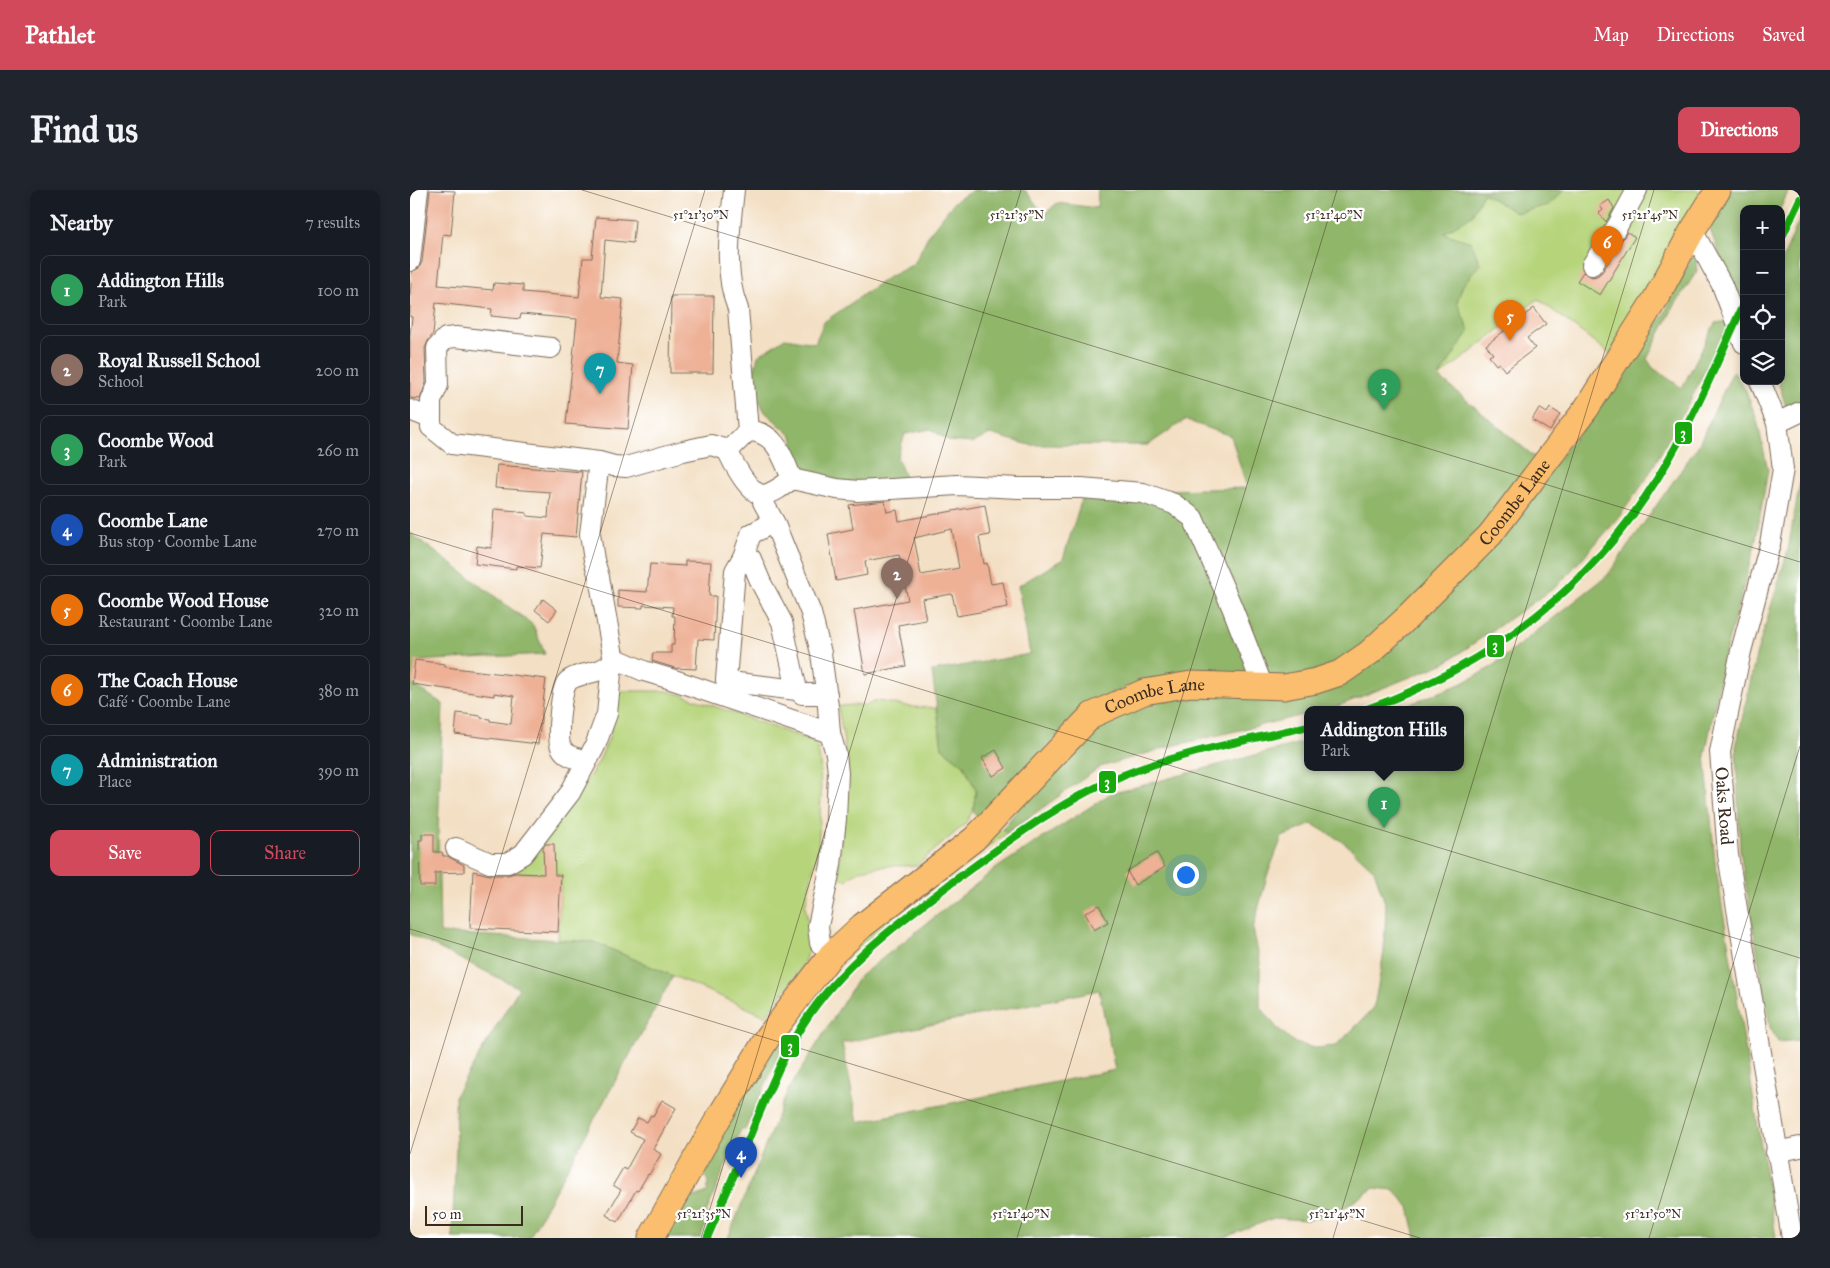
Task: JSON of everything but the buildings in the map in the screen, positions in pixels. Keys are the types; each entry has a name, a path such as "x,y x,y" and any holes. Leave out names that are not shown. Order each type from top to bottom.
{"main road":[{"name":"Coombe Lane","path":"650,1238 718,1118 768,1037 831,955 862,926 974,838 1092,715 1144,692 1191,684 1263,687 1291,686 1316,681 1340,673 1369,653 1408,618 1490,535 1586,409 1656,298 1691,233 1718,190"}],"street":[{"path":"410,261 418,190"},
{"path":"734,190 729,262 734,298 738,309 748,431"},
{"path":"1592,265 1618,225 1637,190"},
{"path":"1691,233 1697,239 1722,285 1743,340"},
{"path":"551,348 456,337 446,338 437,348 438,385 431,401 431,427 452,444 626,467 711,445 727,450 739,474 757,493 763,495 778,489 792,479 837,489 858,490 958,485 1019,488 1081,488 1143,493 1174,504 1192,518 1232,607 1263,687"},
{"name":"Oaks Road","path":"1762,385 1777,423 1783,469 1770,544 1741,651 1720,752 1728,855 1758,1029 1776,1152 1792,1238"},
{"path":"410,410 430,418"},
{"path":"1777,423 1800,412"},
{"path":"727,450 748,431 756,431 777,445 792,479"},
{"path":"456,848 490,863 508,863 522,854 570,793 595,746 607,714 614,661 600,577 594,560 590,534 599,462"},
{"path":"763,495 763,502 774,522 811,613 821,653 830,734 836,754 838,796 831,864 818,926 820,943 831,955"},
{"path":"774,522 751,534 743,558 735,571 726,680 797,690 802,694 827,694"},
{"path":"743,558 751,559 761,583 782,622 797,690"},
{"path":"587,760 576,759 570,756 563,750 560,744 559,731 564,687 573,678 601,670 614,661 620,661 657,676 671,679 830,734"},
{"path":"1776,1152 1800,1147"}],"green space":[{"path":"973,190 1026,191 1044,215 1057,203 1097,208 1098,190 1560,190 1562,192 1549,205 1516,213 1483,193 1472,215 1444,233 1471,242 1480,264 1463,285 1457,302 1469,331 1439,377 1537,459 1488,526 1374,637 1336,665 1295,678 1127,687 1079,709 1045,750 979,819 973,811 976,790 964,765 942,748 932,671 1030,654 1018,586 1063,559 1084,492 1247,488 1231,436 1185,420 1148,445 1030,445 990,434 973,443 949,441 931,429 905,434 897,457 906,480 836,484 799,471 792,436 765,412 751,385 758,356 785,338 815,343 824,322 887,278 914,264 929,234 954,202"},
{"path":"1203,190 1708,190 1610,354 1538,299 1439,377"},
{"path":"1730,190 1789,190 1782,205 1740,205 1740,295 1737,301 1709,227"},
{"path":"1800,218 1800,401 1786,407 1779,385 1785,385 1785,254"},
{"path":"1695,251 1697,271 1673,308 1647,359 1653,368 1682,388 1715,323 1730,321 1694,393 1645,481 1616,521 1557,586 1445,663 1338,706 1304,706 1304,715 1172,746 1100,767 1007,833 1002,829 1103,719 1151,701 1361,672 1399,643 1469,570 1607,398 1664,314"},
{"path":"1733,371 1740,385 1746,391 1757,420 1768,470 1755,545 1726,649 1705,755 1715,862 1776,1238 1416,1238 1409,1207 1394,1190 1374,1188 1347,1206 1325,1216 1307,1220 1274,1218 1223,1238 728,1238 787,1092 859,977 998,867 1110,794 1304,742 1304,771 1464,771 1464,706 1405,706 1465,682 1490,668 1607,576 1698,446","holes":["1312,824 1345,843 1374,870 1386,906 1384,952 1372,1010 1336,1046 1315,1048 1295,1043 1276,1027 1260,1006 1260,961 1253,929 1267,876 1282,837","1099,990 1115,1070 858,1122 842,1043"]},
{"path":"1800,482 1800,1040 1778,1042 1770,1027 1740,851 1736,747 1756,656 1788,550"},
{"path":"410,533 533,625 545,654 415,661 412,684 443,704 438,830 440,933 594,942 673,976 529,1238 452,1238 456,1149 455,1096 519,988 410,934"},
{"path":"623,691 667,691 683,695 812,741 817,746 820,760 821,797 818,849 805,906 809,926 809,948 802,967 766,1016 594,942 558,940 561,875 506,872 577,795 598,763 610,736 617,698"},
{"path":"876,701 937,709 942,748 964,765 976,790 973,811 964,825 916,866 870,868 853,875 847,880 838,878 847,768 838,707 867,704"},
{"path":"1002,829 1007,833 893,917 844,960 862,935 941,879"},
{"path":"802,1012 784,1043 745,1130 741,1129 706,1213 708,1221 700,1238 657,1238 682,1193 695,1197 707,1192 709,1181 697,1172 767,1053"}],"transit line":[{"name":"3","path":"1785,231 1800,199"},
{"name":"3","path":"1374,706 1412,691 1454,670 1495,646 1532,619 1567,589 1600,556 1630,519 1670,458 1704,392 1740,312"},
{"name":"3","path":"707,1238 771,1087 796,1036 836,981 874,944 937,894 1017,835 1057,809 1099,786 1167,760 1304,727"}],"place":[{"name":"The Coach House","path":"1607,267"},
{"name":"Coombe Wood House","path":"1510,341"},
{"name":"Administration","path":"600,394"},
{"name":"Coombe Wood","path":"1384,410"},
{"name":"Royal Russell School","path":"897,599"},
{"name":"Addington Hills","path":"1384,828"},
{"name":"Coombe Lane","path":"741,1178"}]}
